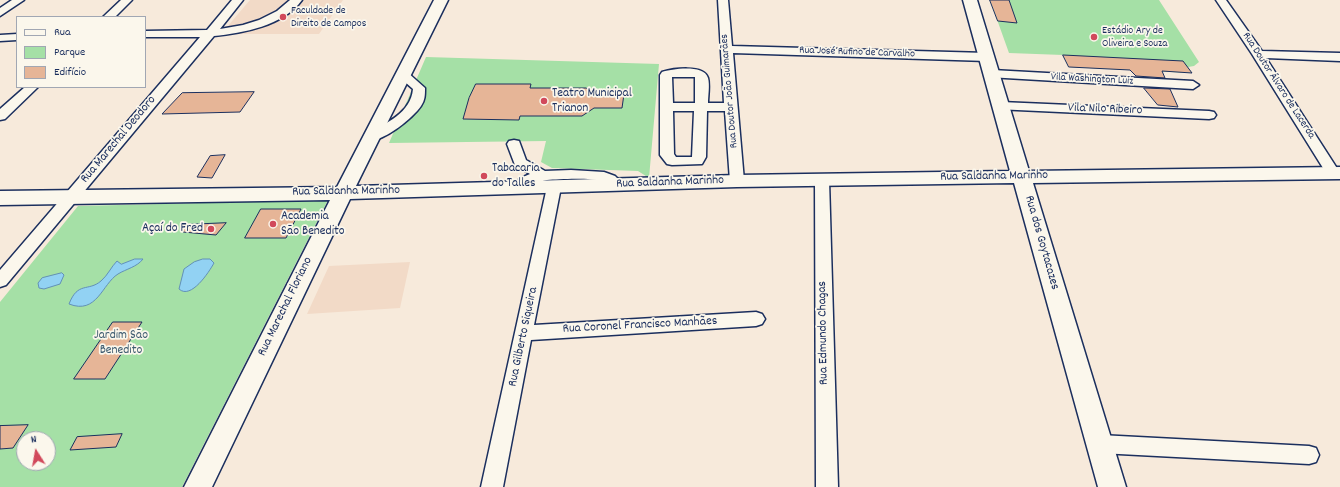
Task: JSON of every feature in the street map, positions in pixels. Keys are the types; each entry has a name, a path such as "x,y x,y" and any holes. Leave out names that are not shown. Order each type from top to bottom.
{"main road":[{"name":"Rua Marechal Floriano","path":"198,487 343,193 441,0"},
{"name":"Rua dos Goytacazes","path":"970,0 1112,487"},
{"name":"Rua Saldanha Marinho","path":"0,198 343,193 518,188 549,181 617,185 737,181 1337,173"}],"street":[{"path":"0,13 19,0"},
{"path":"110,16 127,0"},
{"name":"Rua Marechal Deodoro","path":"0,281 238,0"},
{"path":"146,34 209,33 255,27 266,23 289,8 297,0"},
{"name":"Rua Doutor João Guimarães","path":"723,0 737,181"},
{"name":"Rua Doutor Álvaro de Lacerda","path":"1222,0 1337,173"},
{"path":"0,38 16,37"},
{"name":"Rua José Rufino de Carvalho","path":"727,49 989,66"},
{"path":"1258,54 1340,57"},
{"name":"Vila Washington Luiz","path":"989,66 1193,85"},
{"path":"672,73 695,73 701,75 698,159 693,162 672,161 667,155 666,107 666,75 672,73"},
{"path":"0,116 31,88"},
{"name":"Vila Nilo Ribeiro","path":"1001,106 1209,114"},
{"path":"666,107 731,107"},
{"path":"514,144 517,158 520,162 549,181"},
{"name":"Rua Edmundo Chagas","path":"822,180 827,487"},
{"name":"Rua Gilberto Siqueira","path":"492,487 525,333 549,181"},
{"name":"Rua Coronel Francisco Manhães","path":"525,333 756,320"},
{"path":"1100,444 1309,455"}],"shaded area":[{"name":"Faculdade de Direito de Campos","path":"250,0 343,0 319,34 221,34"},
{"path":"410,262 400,308 307,314 329,266"}],"green space":[{"name":"Estádio Ary de Oliveira e Souza","path":"990,0 1159,0 1199,62 1194,66 1188,67 1192,73 1069,67 1063,55 1009,53"},
{"path":"426,57 659,64 649,178 638,171 552,168 541,162 546,141 389,143"},
{"name":"Jardim São Benedito","path":"328,200 182,487 0,487 0,302 78,206"}],"water":[{"path":"135,259 143,259 138,264 118,274 112,279 93,302 78,306 69,304 76,292 101,281 117,261 121,264"},
{"path":"203,259 210,259 214,263 204,278 199,284 189,291 179,289 184,269 194,262"},
{"path":"62,273 64,275 60,284 44,289 39,288 38,283 42,278"}],"building":[{"path":"990,0 1009,0 1017,23 998,21"},
{"path":"1063,55 1183,61 1192,73 1162,71 1165,78 1136,76 1130,70 1069,67"},
{"name":"Teatro Municipal Trianon","path":"476,84 531,84 530,88 586,88 596,94 624,94 622,108 594,108 582,116 520,116 519,120 463,119 469,98"},
{"path":"1144,88 1170,89 1178,107 1158,105"},
{"path":"254,92 240,112 162,114 182,93"},
{"path":"225,155 212,178 197,177 210,156"},
{"name":"Academia São Benedito","path":"261,209 301,209 286,238 245,238"},
{"name":"Açaí do Fred","path":"226,223 216,235 183,232 183,225"},
{"path":"113,322 142,322 105,379 74,379"},
{"path":"28,425 24,431 16,431 16,443 13,448 0,449 0,426"},
{"path":"122,434 116,447 70,450 77,437"}],"place":[{"name":"Faculdade de Direito de Campos","path":"283,17"},
{"name":"Estádio Ary de Oliveira e Souza","path":"1094,37"},
{"name":"Teatro Municipal Trianon","path":"544,101"},
{"name":"Tabacaria do Talles","path":"484,176"},
{"name":"Academia São Benedito","path":"273,224"},
{"name":"Açaí do Fred","path":"211,229"}]}
